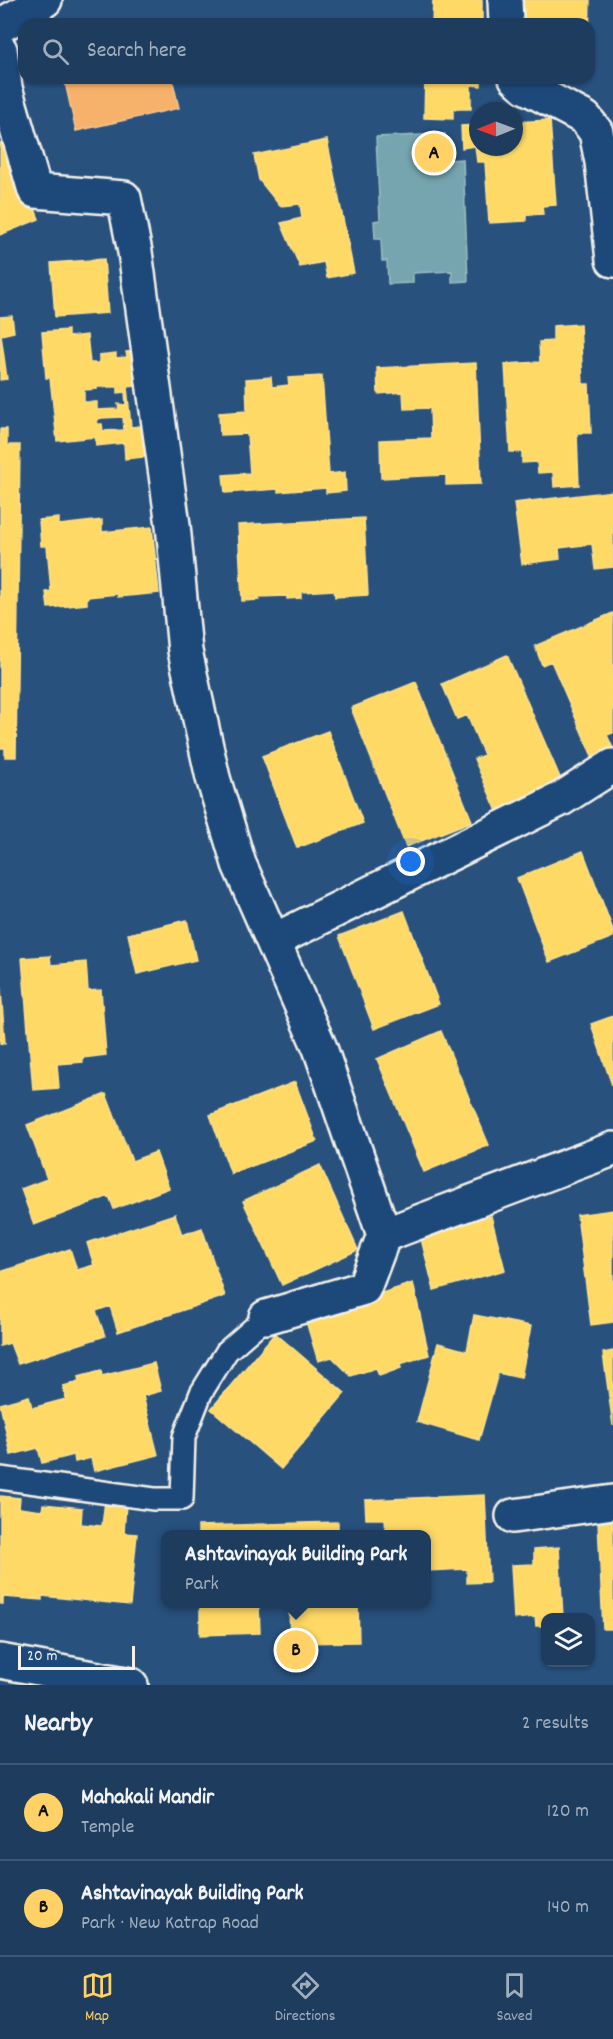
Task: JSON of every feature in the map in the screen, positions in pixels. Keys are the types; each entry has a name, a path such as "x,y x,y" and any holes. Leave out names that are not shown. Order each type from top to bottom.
{"street":[{"path":"0,26 45,0"},
{"path":"505,0 506,18"},
{"path":"0,50 5,88 34,191 124,198 135,252 171,514 184,651 213,778 239,864 320,1048 384,1235 364,1288 266,1317"},
{"path":"523,84 585,118 596,132 602,162 613,260"},
{"path":"273,941 561,799 613,766"},
{"path":"384,1235 613,1149"},
{"path":"513,1516 613,1502"},
{"path":"0,1661 130,1685"}],"lane":[{"path":"0,1478 154,1499 182,1499 184,1437 201,1393 227,1351 266,1317"}],"building: Homes":[{"path":"433,0 482,0 482,18 432,18"},
{"path":"518,0 590,0 590,18 517,18"},
{"path":"425,84 481,84 481,86 471,85 469,109 453,109 453,119 424,118"},
{"path":"550,120 556,205 542,206 543,214 526,215 526,221 489,223 485,162 477,162 476,156 523,156 523,122"},
{"path":"461,126 469,126 469,147 462,148"},
{"path":"8,140 39,219 0,235 0,143"},
{"path":"327,140 354,273 327,278 324,262 300,267 281,223 302,218 300,204 280,206 259,180 254,155"},
{"path":"104,259 108,313 55,317 51,263"},
{"path":"12,316 14,332 1,335 7,379 0,380 0,317"},
{"path":"580,324 583,384 589,384 591,433 577,433 579,485 554,487 553,472 538,473 537,462 522,463 522,452 510,452 505,364 540,362 539,342 553,341 553,326"},
{"path":"68,330 68,337 87,335 90,363 99,363 99,355 116,353 116,358 127,357 126,352 142,351 145,385 127,387 131,427 149,425 152,456 125,459 124,443 96,446 95,437 57,441 50,378 46,378 42,332","holes":["97,387 118,387 118,393 125,392 126,405 118,404 119,409 97,410 97,402 84,402 84,390 97,389","123,417 124,430 103,431 102,424 97,424 98,419"]},
{"path":"476,363 481,484 446,485 446,475 381,478 380,440 431,438 430,408 404,409 403,392 378,394 377,368"},
{"path":"322,376 329,474 345,472 346,491 326,493 326,488 225,493 223,475 250,473 247,434 220,435 219,413 247,411 246,379 271,377 272,387 289,385 288,378"},
{"path":"0,429 7,429 7,445 20,445 16,757 5,757 5,748 0,748"},
{"path":"613,491 613,567 595,569 592,544 559,548 560,559 522,564 514,503"},
{"path":"59,518 59,525 102,520 102,532 152,527 159,593 87,597 87,604 48,608 46,592 51,591 47,546 41,546 39,520"},
{"path":"364,518 368,595 335,597 334,590 301,592 301,598 258,597 259,600 242,601 238,525"},
{"path":"613,613 613,733 607,735 613,748 592,756 551,661 542,665 535,646"},
{"path":"507,655 562,782 497,811 474,759 484,755 467,715 457,719 442,684"},
{"path":"416,682 472,821 406,847 351,708"},
{"path":"328,731 363,823 297,848 262,756"},
{"path":"583,851 613,930 613,937 549,962 517,878"},
{"path":"404,911 439,1004 374,1029 339,936"},
{"path":"187,920 196,960 137,974 128,934"},
{"path":"50,956 51,965 86,962 88,991 101,990 106,1055 82,1058 83,1062 57,1064 59,1088 33,1090 22,958"},
{"path":"0,977 5,1043 0,1044"},
{"path":"613,1016 613,1088 591,1024"},
{"path":"441,1031 489,1145 424,1172 377,1059"},
{"path":"295,1082 317,1141 231,1174 210,1115"},
{"path":"106,1094 132,1161 156,1152 169,1188 114,1209 109,1196 34,1225 21,1189 47,1179 27,1125"},
{"path":"320,1165 358,1250 282,1285 243,1201"},
{"path":"613,1210 613,1322 591,1325 577,1215"},
{"path":"175,1214 182,1235 202,1228 225,1296 118,1332 110,1306 96,1311 105,1336 18,1364 10,1343 0,1346 0,1272 70,1249 77,1270 94,1265 87,1243"},
{"path":"491,1216 505,1270 434,1290 420,1235"},
{"path":"413,1283 429,1355 400,1364 401,1368 379,1376 376,1368 351,1376 332,1357 318,1361 305,1318"},
{"path":"474,1315 531,1326 521,1378 498,1373 479,1440 417,1422 438,1343 467,1351"},
{"path":"275,1333 345,1393 281,1469 211,1409"},
{"path":"613,1351 613,1426 603,1353"},
{"path":"154,1363 161,1391 143,1396 158,1455 94,1471 91,1458 75,1462 74,1455 42,1463 38,1448 11,1455 0,1404 29,1396 32,1408 66,1399 63,1386 79,1382 78,1377 101,1371 102,1376"},
{"path":"485,1495 489,1582 467,1583 467,1569 431,1571 431,1530 386,1530 385,1519 366,1519 365,1500"},
{"path":"0,1496 20,1498 19,1508 42,1511 43,1504 82,1508 81,1524 102,1526 105,1501 126,1503 124,1533 137,1534 130,1605 42,1596 42,1600 3,1597 3,1604 0,1604"},
{"path":"613,1521 613,1629 603,1629 598,1522"},
{"path":"338,1522 338,1530 198,1530 198,1526"},
{"path":"559,1547 563,1613 541,1613 541,1626 536,1626 535,1617 514,1619 511,1565 534,1564 534,1549"},
{"path":"200,1608 259,1608 260,1633 200,1635"},
{"path":"289,1608 358,1608 359,1642 290,1643"}],"building: Health":[{"path":"65,84 173,84 179,108 76,131"}],"building: Public":[{"path":"445,134 447,160 463,159 468,281 452,282 452,271 413,273 413,283 388,284 387,261 382,261 381,239 375,239 374,221 380,220 376,137"}],"place":[{"name":"Mahakali Mandir","path":"434,153"},
{"name":"Ashtavinayak Building Park","path":"296,1650"}]}
